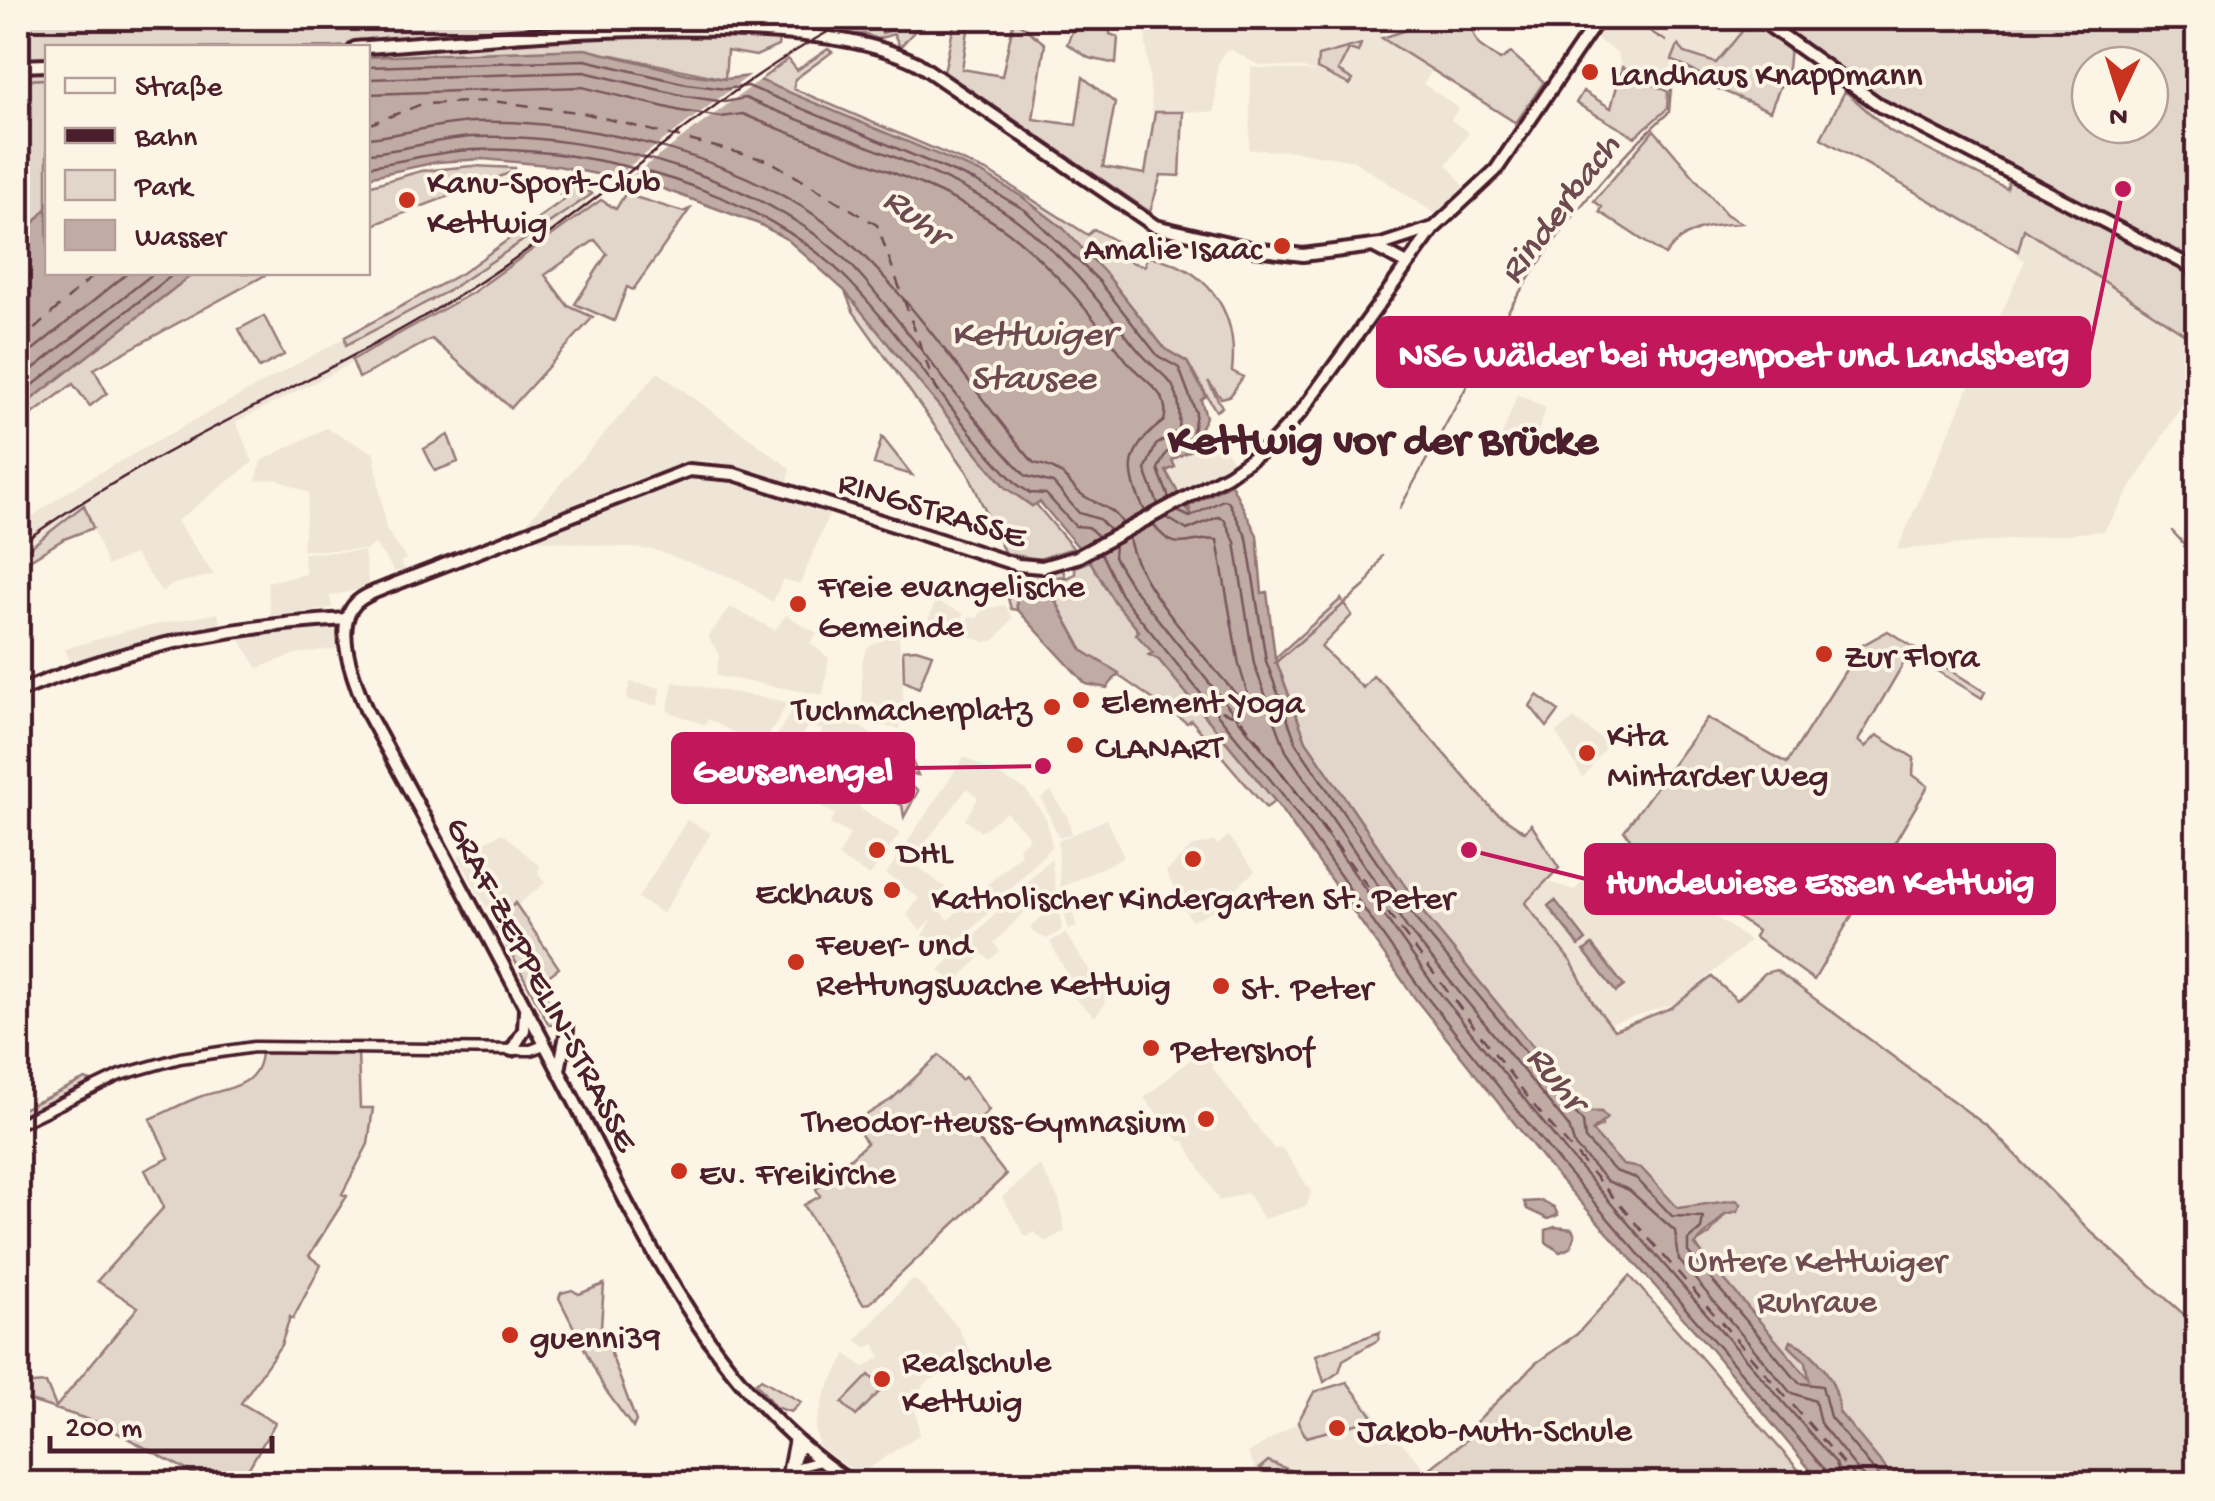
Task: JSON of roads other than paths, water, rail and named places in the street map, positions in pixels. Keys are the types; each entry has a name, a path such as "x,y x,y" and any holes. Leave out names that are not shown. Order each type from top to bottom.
{"main road":[{"path":"667,28 680,18"},
{"path":"691,18 714,18"},
{"name":"RINGSTRASSE","path":"347,619 358,601 392,585 689,470 734,474 1018,565 1042,567 1070,560 1246,464 1301,412 1434,228 1489,179 1599,18"},
{"path":"1758,18 1848,85 1907,122 2198,270"},
{"path":"370,47 667,28 807,35 899,54 938,76 1138,217 1165,229 1292,254 1378,246 1434,228"},
{"path":"18,66 45,65"},
{"path":"1378,246 1407,264"},
{"path":"18,692 90,664 152,647 228,632 347,619"},
{"name":"GRAF-ZEPPELIN-STRASSE","path":"347,619 346,638 367,712 544,1044 712,1346 751,1396 798,1441 854,1484"},
{"path":"512,1050 524,1030 525,1008"},
{"path":"559,1071 567,1030"}],"street":[{"path":"18,1124 120,1075 238,1049 333,1045 531,1050 544,1044"},
{"path":"786,1481 794,1468 798,1441"},
{"path":"786,1481 798,1441"},
{"path":"794,1468 822,1461"}],"water":[{"name":"Kettwiger Stausee","path":"585,49 688,74 725,79 750,76 982,173 1063,228 1107,275 1165,349 1187,362 1206,396 1201,400 1206,417 1201,427 1209,441 1172,460 1175,467 1166,471 1192,517 1189,506 1231,484 1257,535 1262,593 1267,592 1275,658 1306,741 1425,915 1586,1112 1601,1112 1607,1118 1592,1131 1623,1165 1641,1168 1678,1208 1736,1200 1741,1204 1738,1211 1725,1214 1695,1245 1809,1379 1806,1362 1789,1346 1791,1341 1818,1361 1831,1380 1839,1412 1898,1483 1821,1483 1710,1348 1552,1170 1417,1001 1275,801 1159,660 1149,655 1153,653 1136,634 1139,631 1113,600 1090,561 1040,502 1032,506 1005,487 845,291 788,240 759,224 658,187 558,166 483,159 437,162 370,177 370,57"},
{"path":"45,210 45,275 191,275 18,410 18,242"},
{"path":"1043,579 1083,651 1119,673 1107,688 1086,684 1017,609 1015,588 1020,581"},
{"path":"1555,900 1586,940 1579,946 1548,906"},
{"path":"1592,945 1624,986 1616,992 1584,951"},
{"path":"1541,1201 1554,1207 1558,1215 1548,1219 1527,1209 1524,1202"},
{"path":"1572,1229 1575,1235 1570,1248 1560,1252 1546,1242 1546,1230"}],"waterway":[{"name":"Rinderbach","path":"1628,18 1666,41"},
{"path":"18,80 45,79"},
{"name":"Rinderbach","path":"1480,361 1564,228 1614,167 1669,112 1671,87"},
{"name":"Rinderbach","path":"1400,508 1474,373"},
{"path":"2172,531 2198,559"},
{"name":"Rinderbach","path":"1275,663 1366,585 1382,556"}],"railway":[{"path":"18,546 129,474 363,351 477,284 525,252 755,77 854,18"}],"place":[{"name":"Landhaus Knappmann","path":"1590,72"},
{"name":"NSG Wälder bei Hugenpoet und Landsberg","path":"2123,189"},
{"name":"Kanu-Sport-Club Kettwig","path":"407,200"},
{"name":"Amalie Isaac","path":"1282,246"},
{"name":"Freie evangelische Gemeinde","path":"798,604"},
{"name":"Zur Flora","path":"1824,654"},
{"name":"Element Yoga","path":"1081,700"},
{"name":"Tuchmacherplatz","path":"1052,707"},
{"name":"CLANART","path":"1075,745"},
{"name":"Kita Mintarder Weg","path":"1587,753"},
{"name":"Geusenengel","path":"1043,766"},
{"name":"DHL","path":"877,850"},
{"name":"Hundewiese Essen Kettwig","path":"1469,850"},
{"name":"Katholischer Kindergarten St. Peter","path":"1193,859"},
{"name":"Eckhaus","path":"892,890"},
{"name":"Feuer- und Rettungswache Kettwig","path":"796,962"},
{"name":"St. Peter","path":"1221,986"},
{"name":"Petershof","path":"1151,1048"},
{"name":"Theodor-Heuss-Gymnasium","path":"1206,1119"},
{"name":"Ev. Freikirche","path":"679,1171"},
{"name":"guenni39","path":"510,1335"},
{"name":"Realschule Kettwig","path":"882,1379"},
{"name":"Jakob-Muth-Schule","path":"1337,1428"}],"district":[{"name":"Kettwig vor der Brücke","path":"1383,436"}],"water label":[{"name":"Ruhr","path":"918,214"},
{"name":"Ruhr","path":"1559,1076"}],"park label":[{"name":"Untere Kettwiger Ruhraue","path":"1817,1279"}]}
